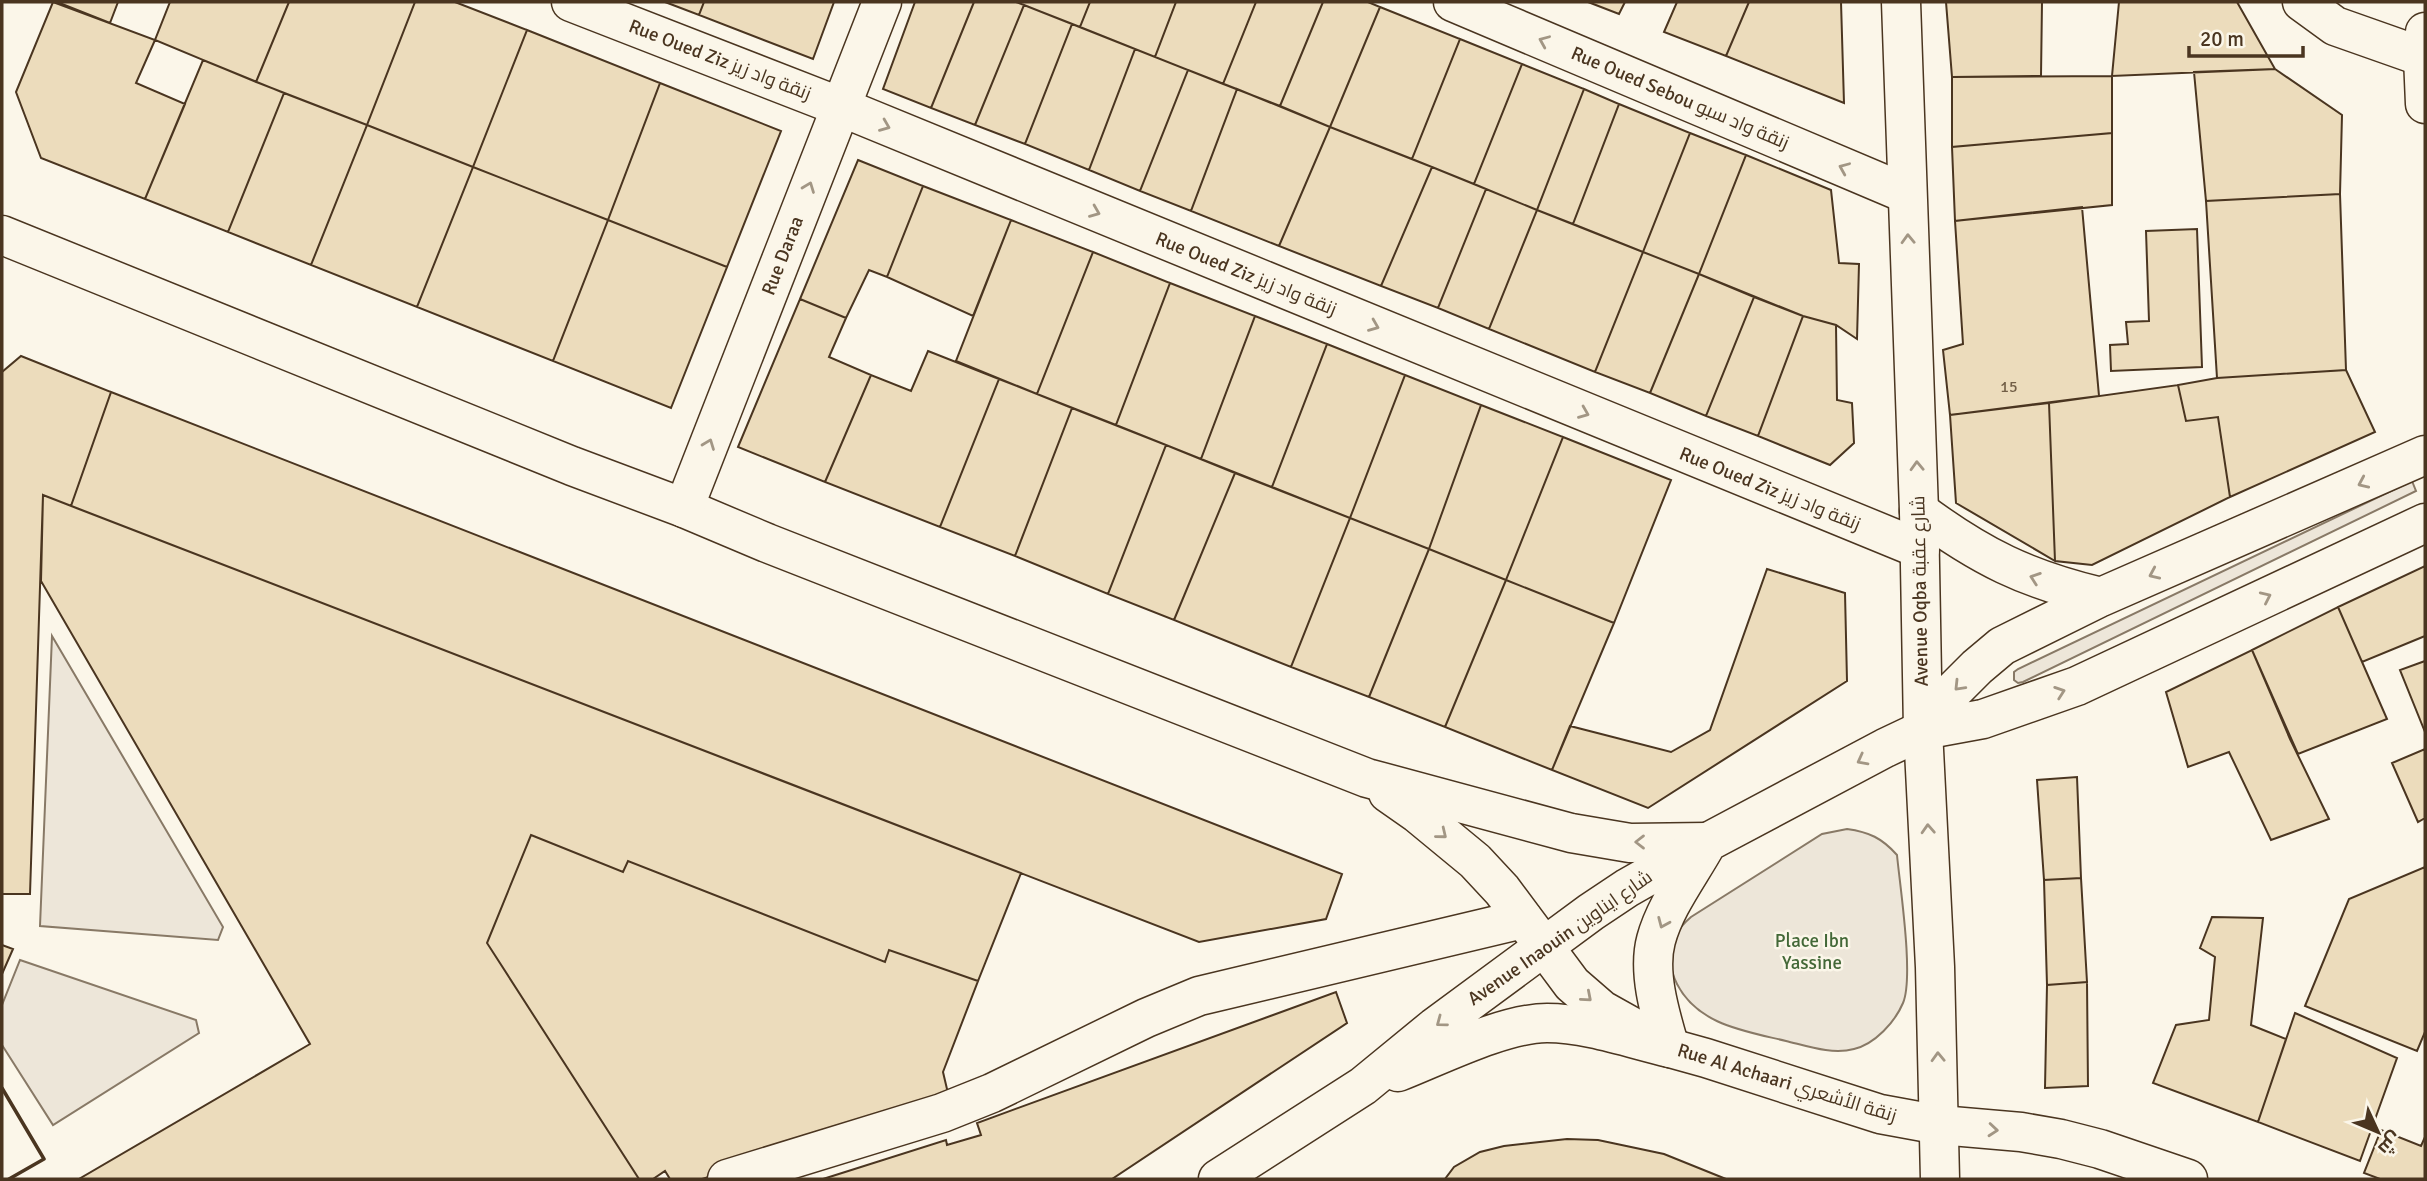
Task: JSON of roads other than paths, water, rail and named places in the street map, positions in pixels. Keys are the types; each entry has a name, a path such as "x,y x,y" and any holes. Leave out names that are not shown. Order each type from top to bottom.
{"street":[{"name":"Rue Oued Ziz زنقة واد زيز","path":"571,2 841,107 1920,549"},
{"name":"Rue Daraa","path":"684,508 882,2"},
{"name":"Rue Oued Sebou زنقة واد سبو","path":"1453,2 1907,194"},
{"name":"Avenue Oqba شارع عقبة","path":"1901,2 1919,511 1923,730 1940,1179"},
{"path":"2302,2 2334,26 2424,44 2425,104"},
{"path":"2,235 572,467 684,508 1367,778 1571,833 1630,843 1708,842"},
{"path":"1923,730 1949,695 1976,667 2002,646 2101,597 2425,455"},
{"path":"1919,511 1987,557 2049,583 2101,597"},
{"path":"1923,730 1983,719 2077,686 2425,523"},
{"name":"Avenue Inaouin شارع ايناوين","path":"1218,1179 1363,1086 1434,1027 1533,933 1627,888 1708,842 1923,730"},
{"name":"Rue Al Achaari زنقة الأشعري","path":"1367,778 1418,814 1475,861 1502,890 1572,984 1602,1010 1670,1048 1880,1114 1940,1125 2021,1132 2061,1139 2100,1149 2188,1179"},
{"path":"1363,1086 1515,1027 1547,1023 1577,1026 1670,1048 1657,1003 1656,942 1668,911 1708,842"},
{"path":"727,1179 957,1107 1154,1014 1199,996 1533,933"}],"park label":[{"name":"Place Ibn Yassine","path":"1812,952"}]}
